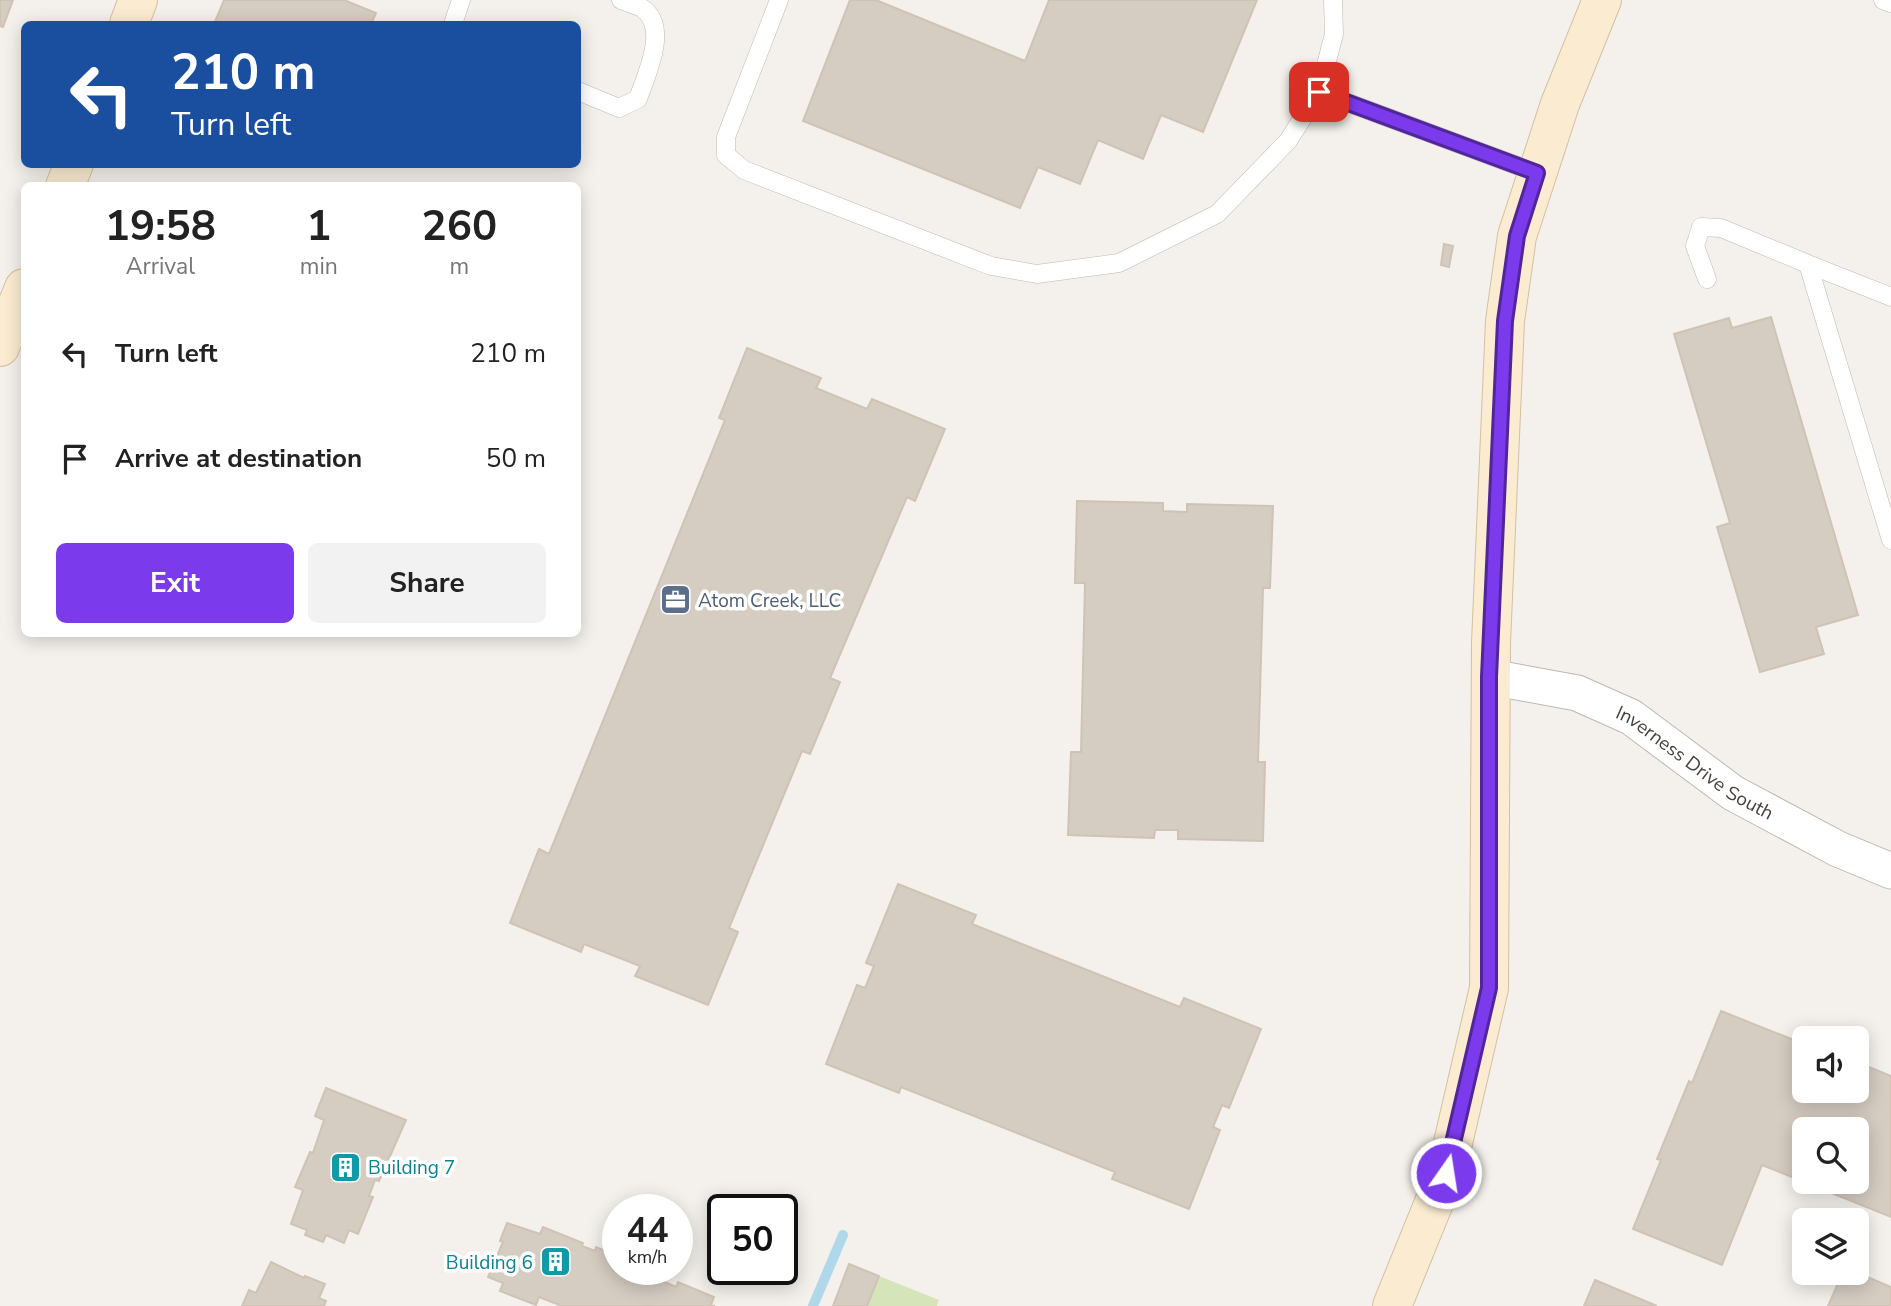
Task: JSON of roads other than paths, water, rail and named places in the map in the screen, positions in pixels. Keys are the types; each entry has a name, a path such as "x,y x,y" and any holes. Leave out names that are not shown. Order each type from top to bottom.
{"main road":[{"path":"130,21 138,0"},
{"path":"1392,1306 1446,1173 1489,988 1489,677 1505,321 1517,236 1560,104 1602,0"},
{"path":"0,347 21,295"}],"street":[{"name":"Inverness Drive South","path":"1489,677 1577,693 1619,711 1631,717 1733,793 1838,849 1891,872"}],"lane":[{"path":"454,21 461,0"},
{"path":"581,92 618,108 638,99 655,50 654,23 643,9 621,0"},
{"path":"779,0 726,137 726,155 744,170 991,266 1037,274 1119,263 1217,214 1288,141 1319,92 1334,34 1333,0"},
{"path":"1883,0 1891,3"},
{"path":"1319,92 1537,173"},
{"path":"1707,279 1695,246 1701,227 1721,228 1891,297"},
{"path":"1808,264 1891,541"}],"waterway":[{"path":"813,1306 843,1235"}],"place":[{"name":"Atom Creek, LLC","path":"675,600"},
{"name":"Building 7","path":"345,1167"},
{"name":"Building 6","path":"556,1262"}]}
